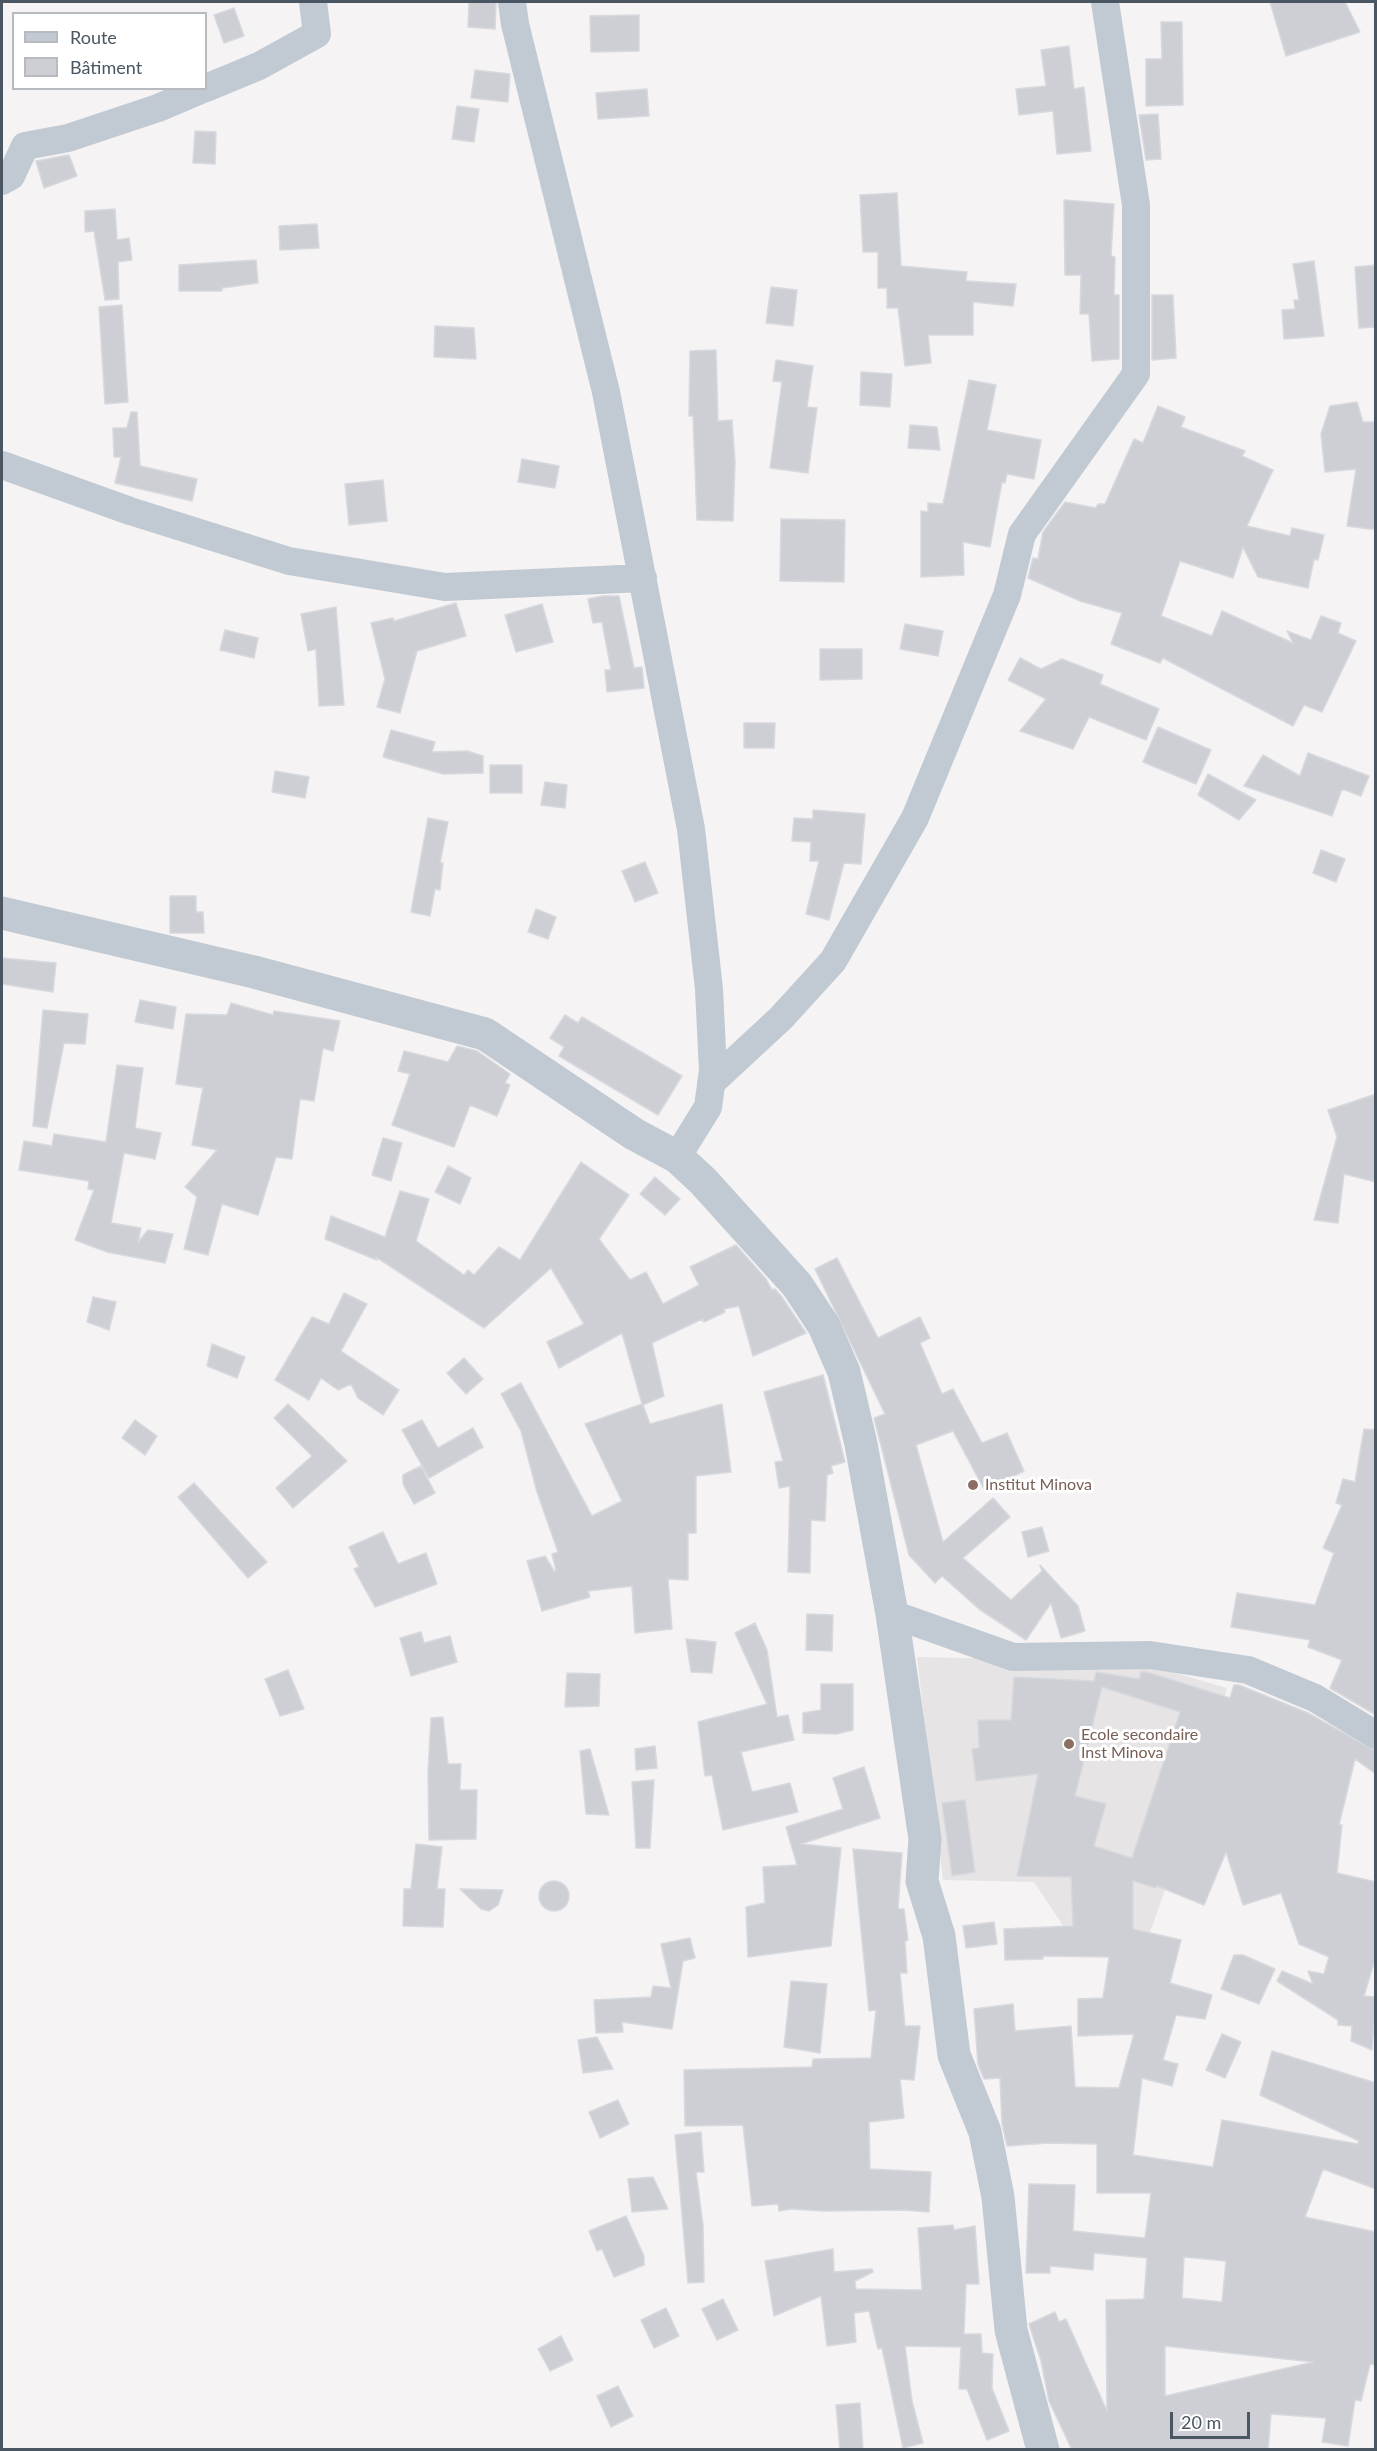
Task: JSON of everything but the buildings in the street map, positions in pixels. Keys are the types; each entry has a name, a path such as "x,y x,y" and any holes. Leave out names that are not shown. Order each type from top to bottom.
{"street":[{"path":"207,87 259,66 317,34 313,2"},
{"path":"512,2 520,46 606,392 691,829 709,989 711,1083 708,1107 677,1157"},
{"path":"711,1083 781,1018 833,961 915,818 1007,596 1022,534 1136,374 1136,206 1105,2"},
{"path":"2,181 11,176 25,146 68,138 158,108 200,90"},
{"path":"2,465 130,511 289,561 445,587 643,578"},
{"path":"2,913 254,972 485,1034 634,1134 677,1157 703,1181 797,1285 824,1326 844,1372 861,1444 892,1614 925,1839 922,1881 939,1936 954,2055 985,2132 998,2197 1011,2330 1043,2450"},
{"path":"892,1614 1013,1657 1150,1655 1248,1670 1315,1698 1376,1735"}],"shaded area":[{"name":"Ecole secondaire Inst Minova","path":"917,1657 1137,1662 1227,1688 1197,1800 1149,1935 1066,1930 1034,1882 943,1880"}],"place":[{"name":"Institut Minova","path":"973,1485"},
{"name":"Ecole secondaire Inst Minova","path":"1069,1744"}]}
